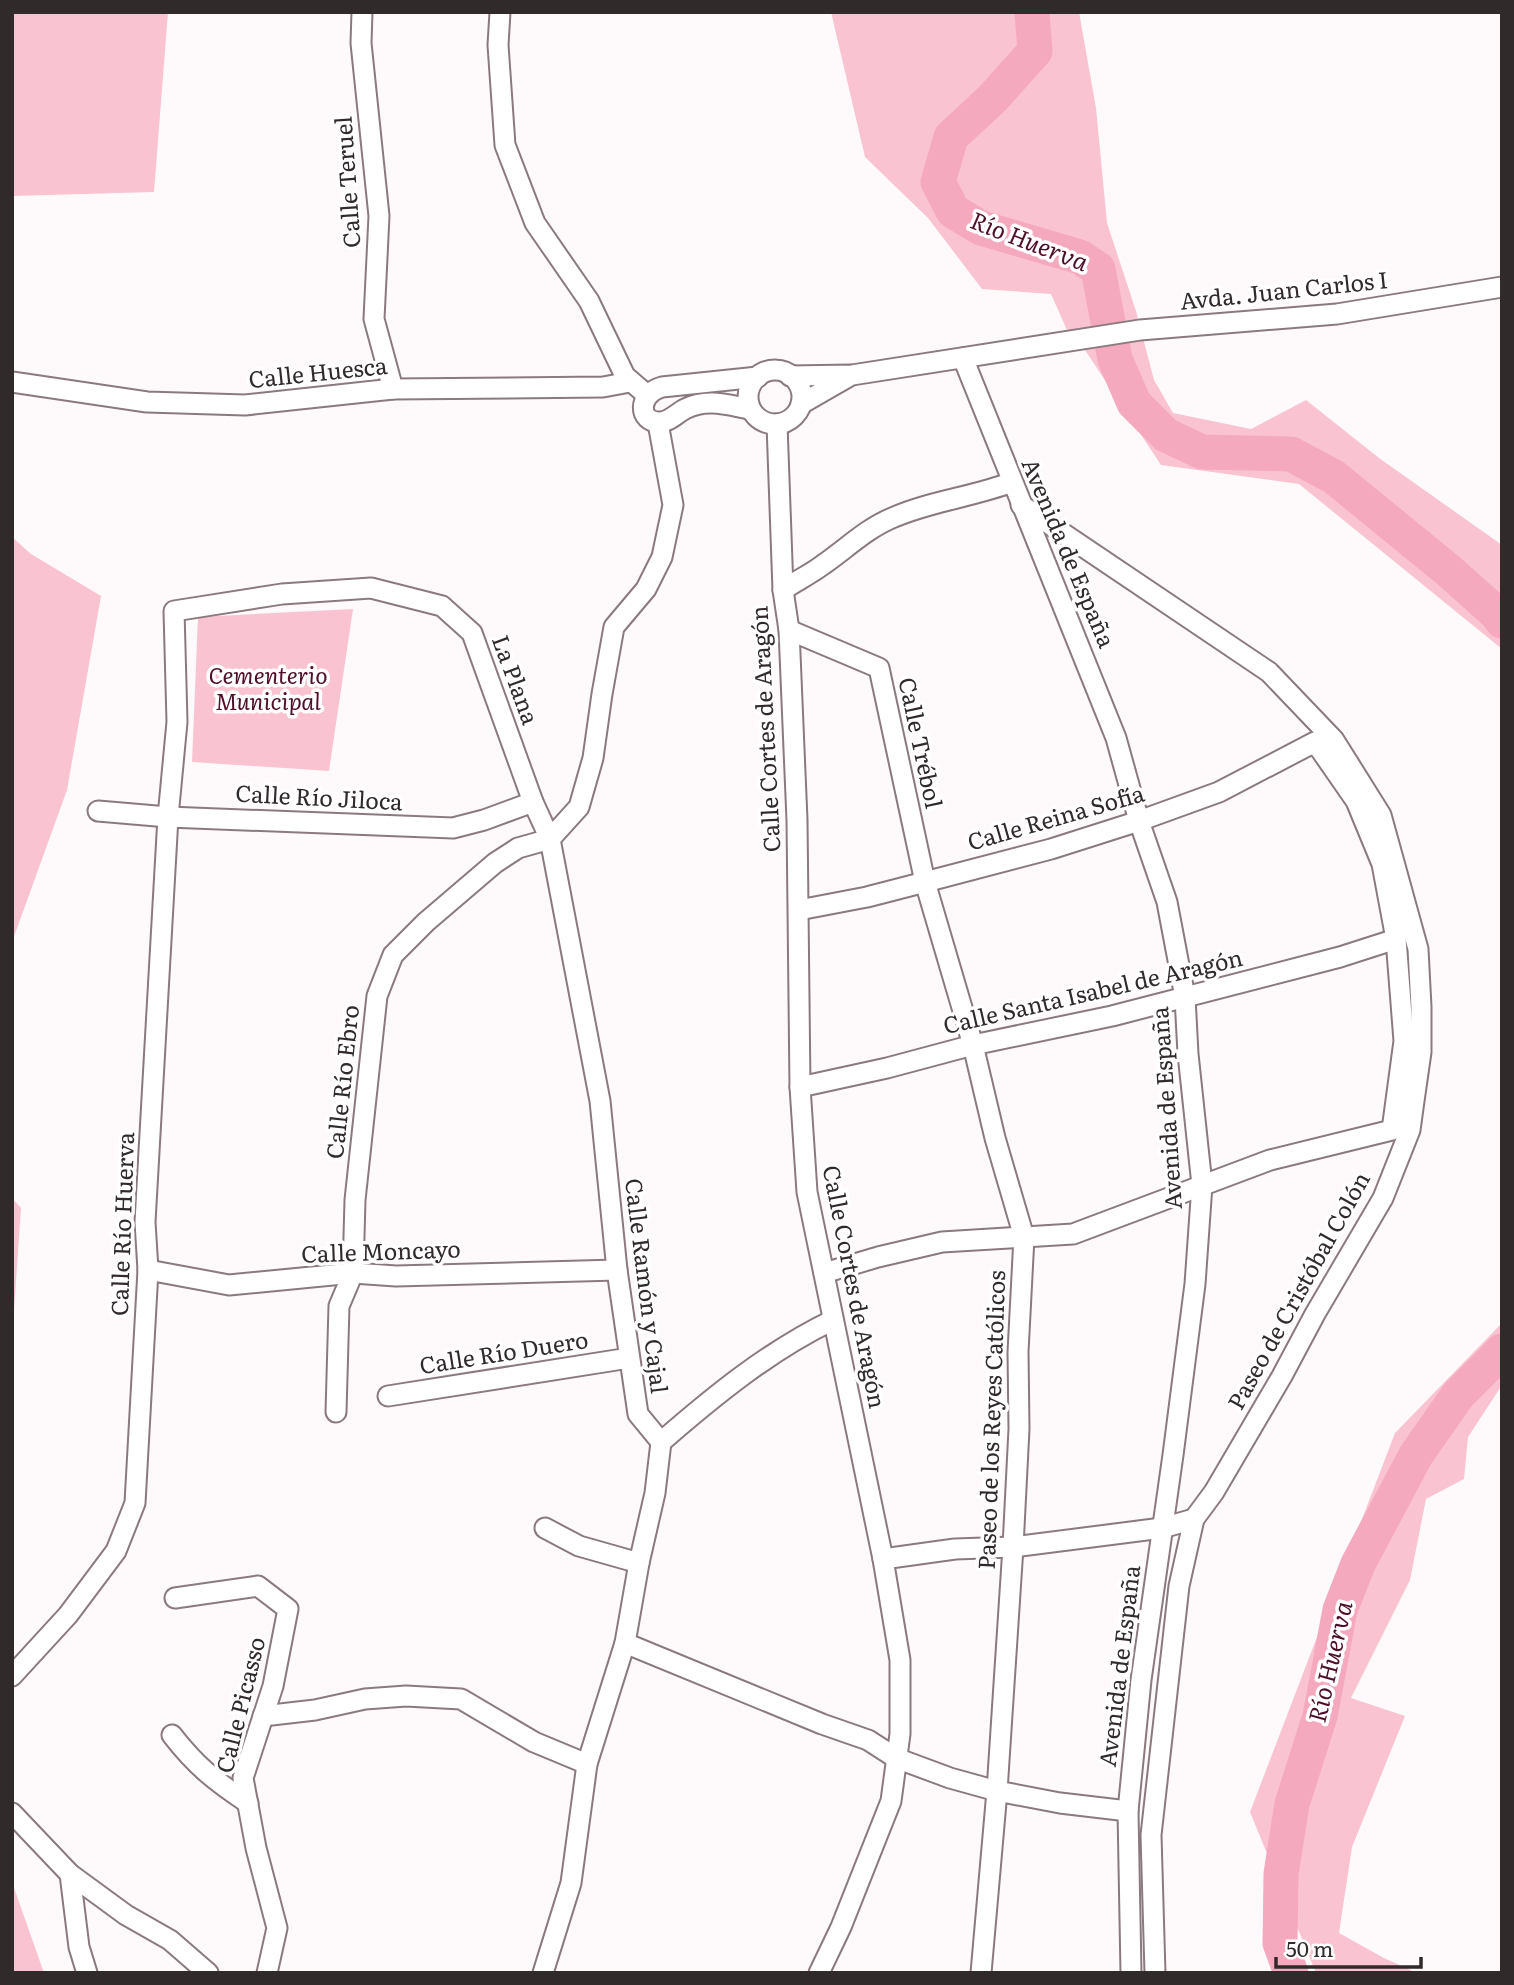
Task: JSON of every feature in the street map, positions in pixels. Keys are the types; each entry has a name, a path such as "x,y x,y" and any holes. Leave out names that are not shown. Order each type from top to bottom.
{"street":[{"name":"Calle Teruel","path":"362,12 361,43 379,216 374,319 393,389"},
{"path":"500,12 498,45 505,145 534,223 589,301 621,370 630,382 647,395"},
{"name":"Avda. Juan Carlos I","path":"852,375 1071,339 1140,330 1337,314 1502,287"},
{"name":"Avenida de España","path":"963,358 1116,738 1139,821 1167,902 1185,997 1188,1054 1202,1185 1195,1284 1140,1680 1128,1811 1131,1973"},
{"path":"750,409 710,402 683,410 665,422 658,423 648,418 643,406 647,395 653,389 758,377 778,370 798,383 801,404"},
{"path":"790,376 852,375"},
{"path":"758,377 749,388 750,409 762,421 777,424 792,418 801,404 852,375"},
{"name":"Calle Huesca","path":"12,382 148,402 245,405 393,389 603,387 630,382"},
{"path":"550,839 579,807 593,758 601,694 614,627 646,589 662,556 672,520 673,505 658,423"},
{"name":"Calle Cortes de Aragón","path":"777,424 783,590 789,630 799,910 800,1087 807,1192 883,1559 900,1660 900,1734 891,1801 841,1927 819,1973"},
{"path":"783,590 823,565 860,536 893,517 1012,482"},
{"name":"Paseo de Cristóbal Colón","path":"1021,505 1106,564 1181,610 1269,672 1334,740 1381,815 1418,949 1421,1040 1410,1130 1383,1198 1214,1492 1194,1519"},
{"name":"La Plana","path":"174,611 282,594 371,588 442,606 472,633 533,802 550,839"},
{"name":"Calle Río Huerva","path":"12,1676 68,1615 116,1551 135,1503 148,1270 145,1222 168,817 177,722 174,611"},
{"name":"Calle Trébol","path":"789,630 879,668 926,882"},
{"name":"Calle Reina Sofía","path":"799,910 926,882 1051,849 1139,821 1219,792 1315,742 1356,801 1382,864 1396,939"},
{"name":"Calle Río Jiloca","path":"98,811 168,817 453,828 533,802"},
{"name":"Calle Ramón y Cajal","path":"550,839 600,1101 617,1270 638,1414 661,1442"},
{"name":"Calle Río Ebro","path":"336,1412 339,1306 353,1273 355,1200 377,996 393,956 435,914 495,863 518,848 550,839"},
{"name":"Paseo de los Reyes Católicos","path":"926,882 1024,1237 1013,1547 997,1791 981,1973"},
{"path":"824,1273 943,1242 1073,1234 1270,1160 1392,1130 1404,1041 1396,939"},
{"name":"Calle Santa Isabel de Aragón","path":"800,1087 973,1045 1112,1016 1340,957 1396,939"},
{"name":"Calle Moncayo","path":"148,1270 229,1285 353,1273 396,1276 617,1270"},
{"path":"542,1973 571,1882 587,1763 625,1643 639,1563 656,1493 661,1442 734,1381 795,1338 833,1320"},
{"name":"Calle Río Duero","path":"388,1396 629,1358"},
{"path":"883,1559 956,1549 1013,1547 1162,1528 1194,1519 1179,1586 1151,1835 1155,1973"},
{"path":"545,1528 579,1546 639,1563"},
{"name":"Calle Picasso","path":"174,1598 258,1586 288,1609 272,1686 243,1778 256,1848 277,1928 267,1973"},
{"path":"625,1643 822,1724 868,1740 896,1758 950,1779 1060,1803 1128,1811"},
{"path":"263,1716 315,1710 365,1699 406,1696 461,1699 534,1742 587,1763"},
{"path":"172,1735 194,1763 248,1803"},
{"path":"12,1812 70,1874 126,1915 170,1940 208,1973"},
{"path":"70,1874 79,1947 87,1973"}],"green space":[{"path":"12,12 168,12 154,192 12,196"},
{"path":"831,12 1079,12 1096,108 1107,223 1136,311 1154,380 1173,413 1251,429 1306,400 1379,458 1502,545 1502,649 1299,484 1161,465 1081,344 1071,339 1051,294 982,289 928,218 865,157"},
{"path":"12,537 31,554 101,596 67,790 12,942"},
{"name":"Cementerio Municipal","path":"353,609 329,771 192,762 198,617"},
{"path":"12,1198 21,1208 12,1340"},
{"path":"1502,1323 1502,1385 1468,1437 1464,1479 1426,1499 1410,1580 1351,1698 1405,1716 1352,1847 1339,1933 1417,1973 1316,1973 1250,1812 1395,1433"},
{"path":"12,1882 44,1973 12,1973"}],"waterway":[{"name":"Río Huerva","path":"1032,12 1035,51 993,98 951,137 938,182 953,211 981,228 1080,257 1098,269 1115,359 1134,403 1166,435 1202,452 1291,454 1334,477 1449,571 1502,621"},
{"name":"Río Huerva","path":"1291,1973 1280,1943 1281,1874 1292,1804 1320,1716 1340,1610 1358,1564 1416,1455 1458,1395 1502,1351"}]}
